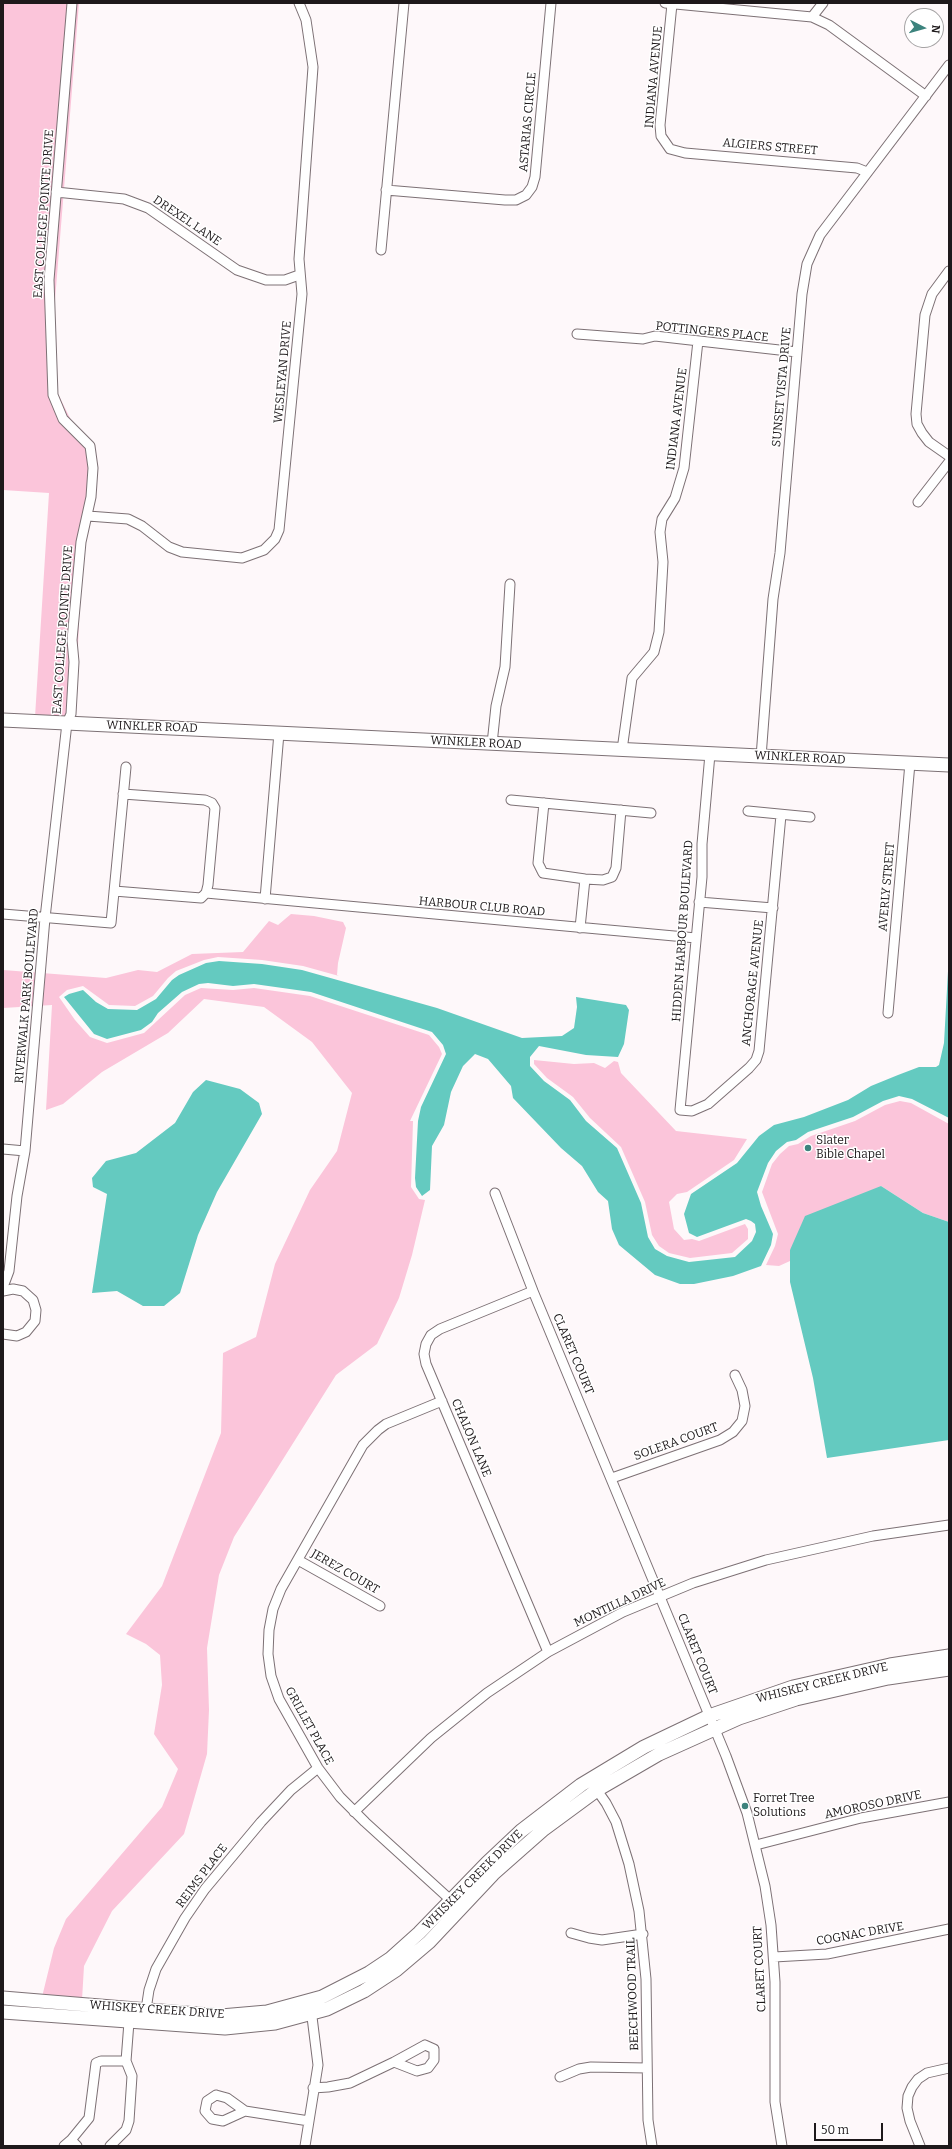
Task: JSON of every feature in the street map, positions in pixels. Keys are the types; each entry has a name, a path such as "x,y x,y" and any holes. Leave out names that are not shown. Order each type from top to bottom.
{"street":[{"name":"EAST COLLEGE POINTE DRIVE","path":"67,723 71,714 74,662 72,640 81,542 88,516 93,468 90,446 63,418 53,395 49,280 72,3"},
{"name":"WESLEYAN DRIVE","path":"88,516 128,518 142,526 169,547 182,552 242,558 258,554 270,545 277,534 281,523 302,294 299,275 314,67 306,20 299,3"},
{"path":"381,250 404,3"},
{"name":"ASTARIAS CIRCLE","path":"386,190 505,200 516,200 526,195 532,187 535,177 551,3"},
{"path":"668,3 812,17 829,25 926,96"},
{"name":"INDIANA AVENUE","path":"668,3 660,125 661,136 670,149"},
{"path":"812,17 823,3"},
{"name":"SUNSET VISTA DRIVE","path":"761,757 773,599 780,553 802,294 810,253 820,235 949,65"},
{"name":"ALGIERS STREET","path":"670,149 685,153 857,168 867,172"},
{"name":"DREXEL LANE","path":"56,192 124,199 148,208 237,270 266,280 285,280 299,275"},
{"path":"949,271 932,294 925,315 916,414 917,424 929,442 949,456"},
{"name":"POTTINGERS PLACE","path":"577,334 643,339 655,336 797,352"},
{"name":"INDIANA AVENUE","path":"622,750 632,678 654,652 659,632 663,562 660,532 662,519 675,498 684,468 698,342"},
{"path":"918,502 949,462"},
{"path":"492,744 496,706 505,661 510,584"},
{"name":"WINKLER ROAD","path":"3,720 949,765"},
{"name":"RIVERWALK PARK BOULEVARD","path":"3,1287 9,1271 17,1196 25,1151 45,918 67,723"},
{"path":"265,899 280,733"},
{"name":"HIDDEN HARBOUR BOULEVARD","path":"680,1110 696,938 710,754"},
{"name":"AVERLY STREET","path":"888,1013 910,763"},
{"path":"3,914 111,923 126,767"},
{"path":"123,794 205,800 212,803 214,808 206,893"},
{"path":"511,800 651,813"},
{"path":"544,803 538,863 543,873 585,879 603,880 612,878 616,868 621,810"},
{"path":"748,811 810,817"},
{"name":"ANCHORAGE AVENUE","path":"680,1110 692,1111 708,1104 756,1060 761,1041 781,815"},
{"path":"580,928 585,879"},
{"name":"HARBOUR CLUB ROAD","path":"114,891 201,898 206,893 696,938"},
{"path":"699,902 773,908"},
{"path":"3,1149 25,1151"},
{"name":"CLARET COURT","path":"495,1193 533,1290 612,1478 739,1789 756,1845 765,1886 774,1957 774,2102 782,2146"},
{"path":"9,1271 17,1289"},
{"path":"3,1291 17,1289 27,1294 33,1300 36,1310 35,1321 30,1329 22,1334 11,1336 3,1334"},
{"name":"CHALON LANE","path":"533,1290 440,1329 431,1335 426,1344 424,1354 442,1401 548,1652"},
{"name":"SOLERA COURT","path":"612,1478 720,1440 733,1432 742,1421 745,1406 742,1390 734,1375"},
{"name":"GRILLET PLACE","path":"442,1401 386,1424 370,1437 357,1455 281,1589 273,1609 268,1642 269,1664 278,1699 318,1768 354,1812 455,1904"},
{"name":"MONTILLA DRIVE","path":"354,1812 398,1768 452,1720 487,1693 548,1652 623,1612 660,1596 733,1569 766,1560 873,1536 949,1525"},
{"name":"JEREZ COURT","path":"298,1560 380,1606"},
{"name":"WHISKEY CREEK DRIVE","path":"3,1998 145,2017 201,2028 241,2028 275,2023 311,2007 358,1994 396,1970 429,1942 455,1904 551,1824 594,1785 659,1754 711,1722 752,1700 833,1677 949,1656"},
{"name":"WHISKEY CREEK DRIVE","path":"711,1722 739,1718 822,1693 888,1678 949,1669"},
{"name":"REIMS PLACE","path":"145,2017 149,1990 156,1969 174,1936 201,1894 261,1822 292,1790 318,1768"},
{"name":"BEECHWOOD TRAIL","path":"594,1785 612,1812 623,1842 643,1934 646,1979 648,2120 652,2146"},
{"name":"AMOROSO DRIVE","path":"756,1845 861,1818 949,1802"},
{"name":"COGNAC DRIVE","path":"774,1957 827,1954 949,1929"},
{"path":"571,1933 602,1940 643,1934"},
{"path":"305,2146 313,2088 318,2065 311,2007"},
{"name":"WHISKEY CREEK DRIVE","path":"3,2012 129,2022 145,2017"},
{"path":"110,2146 128,2126 132,2076 126,2062 129,2022"},
{"path":"71,2144 90,2118 96,2063 101,2061 126,2062"},
{"path":"313,2088 350,2083 394,2062"},
{"path":"560,2077 578,2069 591,2067 647,2068"},
{"path":"920,2146 910,2121 907,2108 908,2096 912,2086 918,2079 927,2073 949,2068"},
{"path":"245,2112 309,2121"}],"shaded area":[{"path":"3,3 79,3 53,325 56,390 71,420 92,451 82,548 75,719 35,717 49,493 3,490"},
{"path":"291,914 314,916 343,922 346,928 338,963 337,975 339,976 303,966 262,960 218,957 204,960 176,971 153,996 135,1006 109,1005 83,986 67,990 59,997 75,1020 90,1037 107,1043 144,1033 185,995 201,988 233,990 254,988 310,996 429,1035 439,1047 442,1054 410,1121 413,1121 411,1187 419,1199 425,1200 412,1255 399,1298 377,1344 336,1375 234,1537 219,1575 207,1648 209,1710 207,1754 184,1834 112,1911 84,1966 82,2000 42,1997 54,1948 66,1919 162,1807 178,1769 154,1734 162,1685 160,1655 146,1644 126,1634 162,1586 221,1433 223,1353 256,1337 275,1264 310,1190 337,1151 352,1093 312,1042 264,1007 204,999 168,1033 102,1072 63,1104 46,1110 52,1005 3,1008 3,970 106,978 138,970 157,972 192,954 243,952 269,921 278,925"},
{"path":"534,1060 574,1064 594,1063 605,1068 614,1061 618,1062 621,1073 676,1131 747,1139 734,1160 687,1192 677,1194 669,1202 674,1229 684,1240 692,1239 699,1241 745,1224 748,1229 748,1239 732,1253 690,1258 669,1253 659,1246 652,1235 645,1202 621,1147 590,1118 573,1097 547,1078 534,1064"},
{"path":"900,1101 911,1103 949,1124 949,1222 923,1213 881,1186 790,1250 790,1261 779,1266 766,1265 775,1246 778,1234 762,1192 772,1164 780,1154 789,1146 798,1144 811,1136 855,1121 885,1105"}],"water":[{"path":"949,953 949,1118 912,1099 899,1096 883,1101 853,1117 808,1132 796,1140 787,1142 776,1151 768,1163 757,1192 761,1206 773,1234 771,1245 761,1266 733,1276 694,1284 680,1284 655,1275 619,1245 612,1229 608,1201 598,1192 582,1166 561,1148 513,1098 511,1086 488,1059 475,1054 463,1066 451,1092 444,1125 432,1146 430,1190 422,1196 416,1187 415,1178 418,1121 421,1107 446,1054 443,1045 432,1032 311,992 254,984 233,986 208,983 199,984 182,992 158,1013 152,1022 141,1030 107,1039 94,1034 64,997 83,990 96,1002 108,1009 137,1010 156,999 172,980 179,975 206,963 219,961 262,964 302,970 437,1008 522,1038 562,1036 574,1028 577,1007 576,997 626,1005 629,1010 624,1044 618,1057 586,1055 539,1046 530,1057 530,1066 544,1081 570,1100 586,1121 617,1148 641,1203 648,1237 655,1249 667,1256 689,1262 735,1257 752,1241 756,1232 755,1224 746,1219 697,1237 689,1233 684,1214 691,1194 737,1163 759,1136 774,1125 804,1117 848,1100 871,1086 898,1075 919,1067 936,1067 939,1065 944,1043"},
{"path":"206,1080 240,1089 259,1103 262,1114 217,1192 198,1235 180,1293 164,1306 143,1306 117,1291 92,1293 107,1194 93,1187 92,1178 106,1161 136,1153 175,1123 193,1092"},
{"path":"881,1186 923,1213 949,1222 949,1440 827,1458 813,1378 790,1282 790,1250 805,1216"}],"place":[{"name":"Slater Bible Chapel","path":"808,1148"},
{"name":"Forret Tree Solutions","path":"745,1806"}]}
